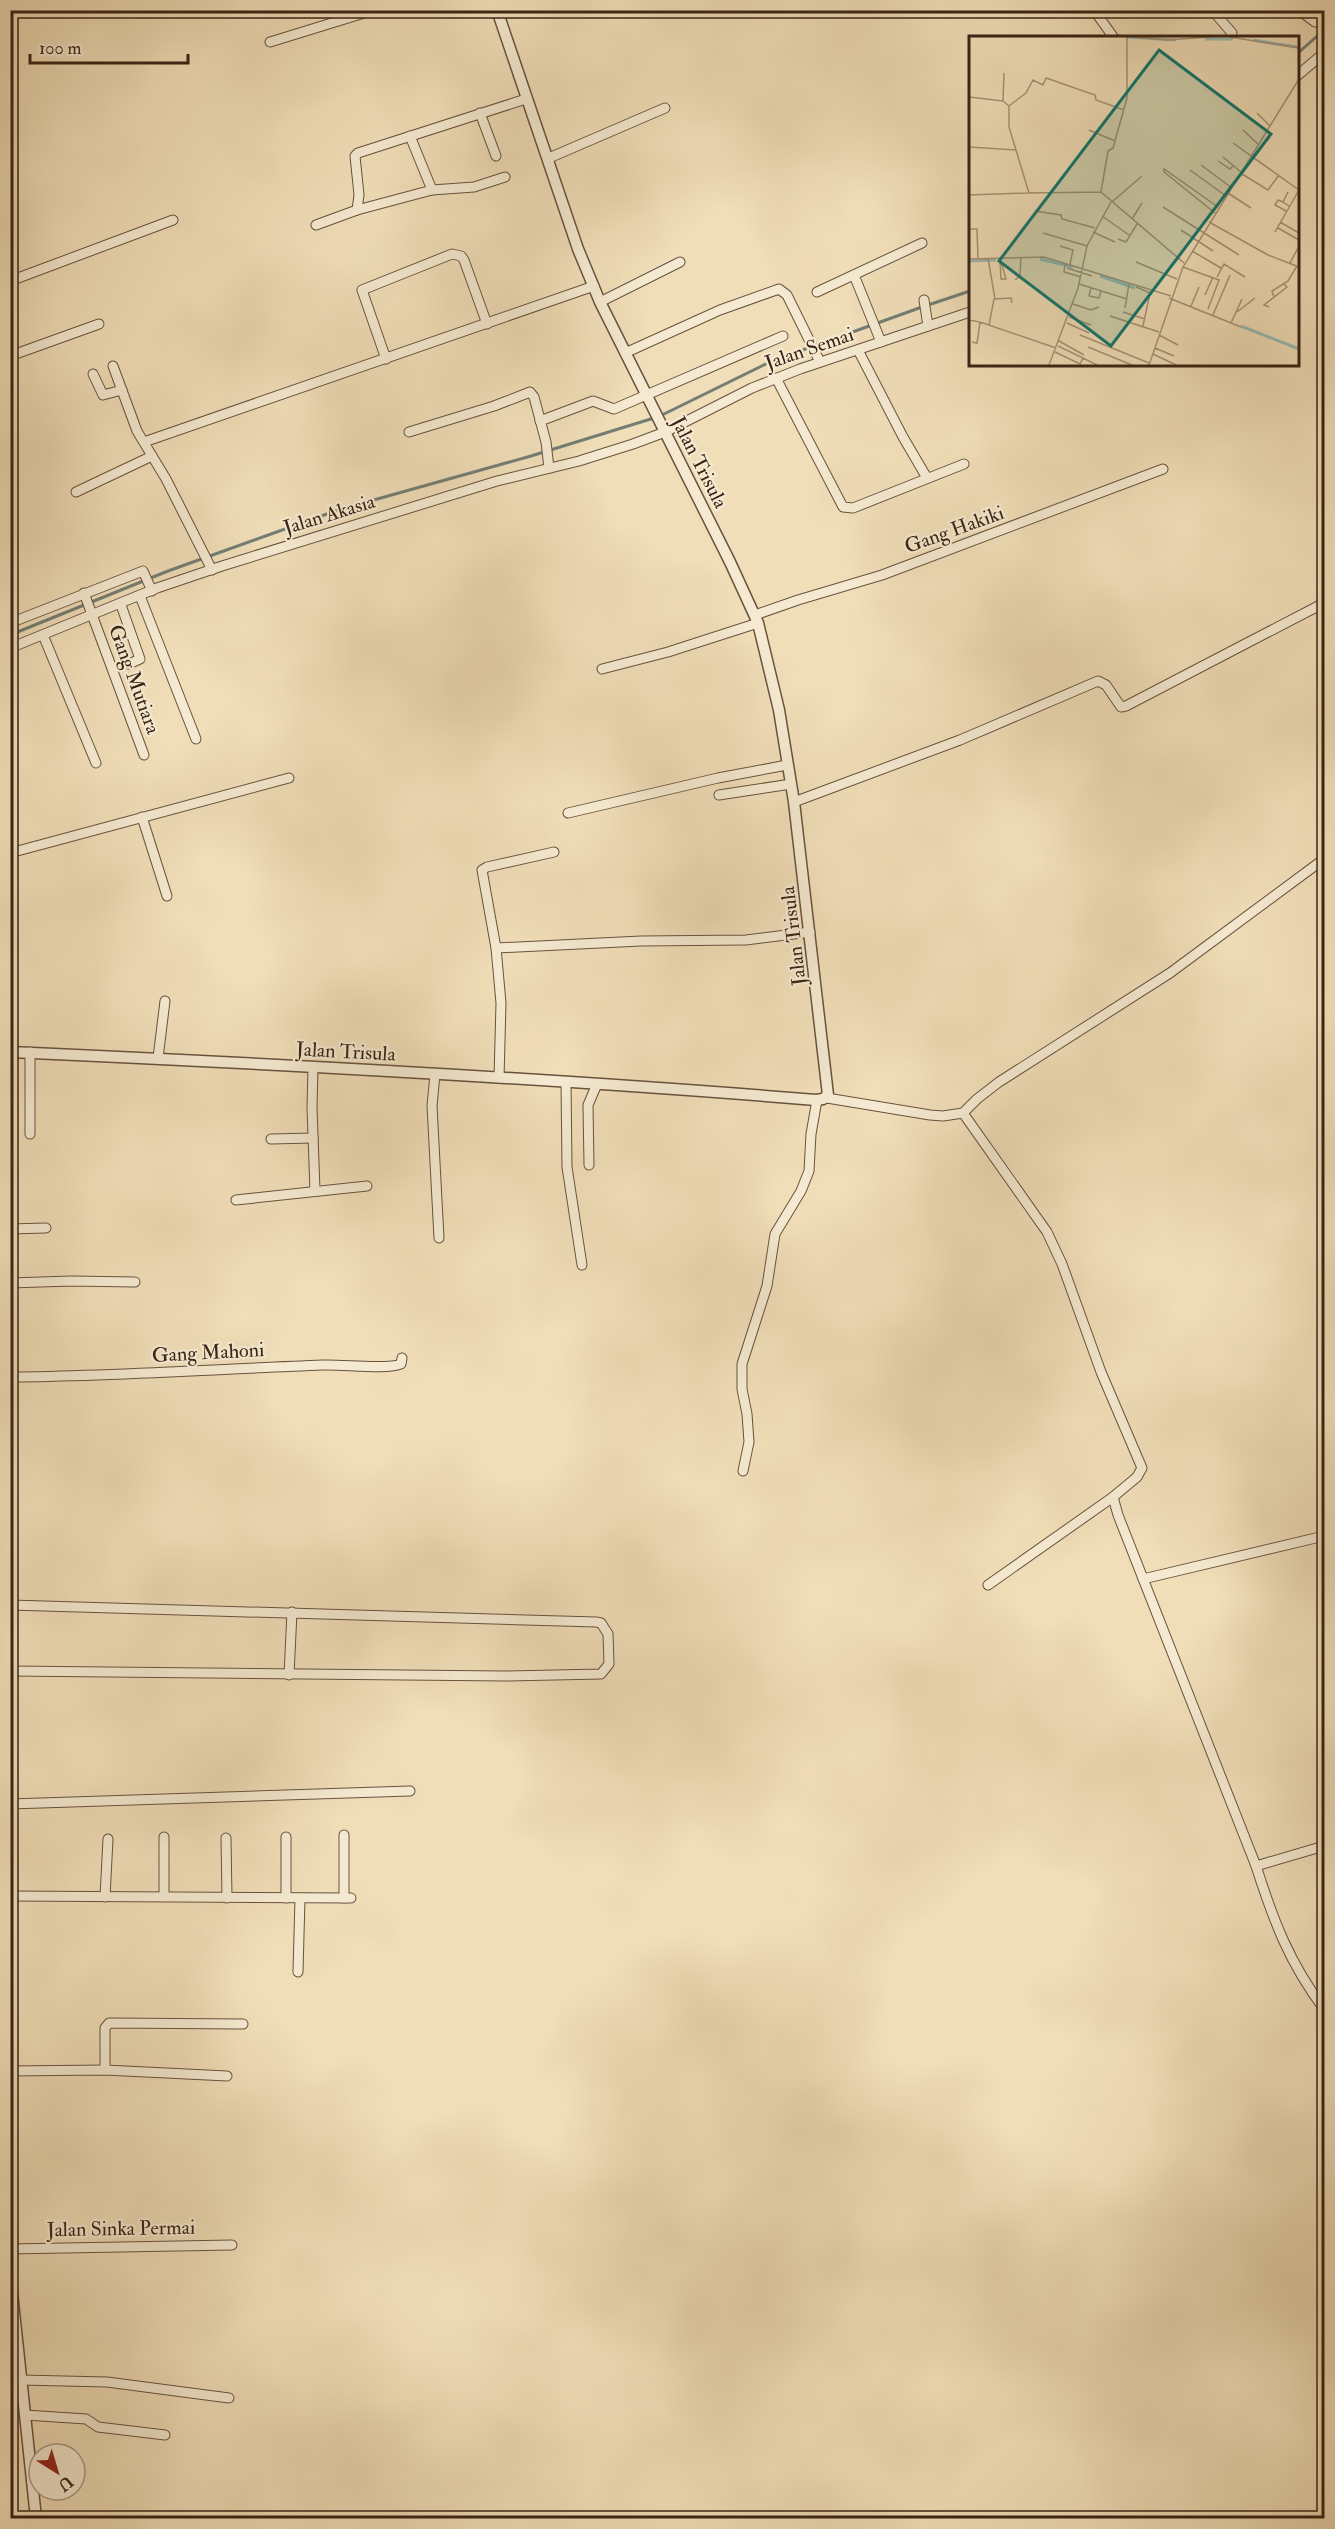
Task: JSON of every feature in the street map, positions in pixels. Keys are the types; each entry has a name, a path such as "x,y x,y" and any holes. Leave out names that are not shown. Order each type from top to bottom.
{"street":[{"path":"270,42 374,10"},
{"name":"Jalan Trisula","path":"10,1052 435,1074 822,1099 829,1092 794,802 778,710 756,619 600,302 578,249 497,10"},
{"path":"1094,10 1113,36"},
{"path":"1299,10 1315,22 1324,19"},
{"path":"1214,12 1229,27 1231,36"},
{"path":"1299,74 1324,53"},
{"path":"357,210 359,195 355,156 526,99"},
{"path":"549,158 665,108"},
{"path":"480,113 496,156"},
{"path":"410,136 432,190"},
{"path":"316,225 357,210 432,190 474,187 505,177"},
{"path":"10,281 173,220"},
{"path":"817,292 921,243"},
{"path":"386,359 362,290 452,254 461,256 464,261 487,324"},
{"path":"600,302 680,262"},
{"path":"854,275 881,342"},
{"path":"144,442 594,286"},
{"path":"625,353 720,310 779,289 787,295 819,358"},
{"name":"Jalan Semai","path":"664,430 819,358 858,350 881,342 926,314 969,312"},
{"path":"10,356 99,324"},
{"path":"540,421 592,401 614,409 783,336"},
{"path":"858,350 927,478"},
{"path":"113,366 137,431 212,568"},
{"path":"93,374 103,395 122,390"},
{"path":"776,378 843,507 853,508 964,464"},
{"path":"409,432 494,406 530,392 534,397 549,467"},
{"name":"Jalan Akasia","path":"10,648 92,614 121,605 152,588 212,568 496,481 585,459 664,430"},
{"path":"76,492 152,456"},
{"name":"Gang Hakiki","path":"602,669 668,652 882,575 1163,469"},
{"path":"10,623 143,571 152,588"},
{"name":"Gang Mutiara","path":"84,593 144,755"},
{"path":"140,596 195,739"},
{"path":"794,802 960,740 1098,681 1106,685 1121,706 1126,706 1324,603"},
{"path":"121,605 140,659 129,664"},
{"path":"43,635 96,763"},
{"path":"568,813 718,778 787,765"},
{"path":"10,853 289,778"},
{"path":"719,795 790,784"},
{"path":"142,817 167,896"},
{"path":"499,1078 501,1003 496,948 482,870 554,852"},
{"path":"743,1471 749,1442 741,1383 742,1364 767,1286 775,1233 801,1191 809,1172 811,1134 822,1099 930,1115 963,1113 999,1082 1170,973 1324,859"},
{"path":"496,948 641,941 746,940 810,932"},
{"path":"158,1058 165,1001"},
{"path":"30,1052 30,1134"},
{"path":"313,1068 315,1191"},
{"path":"435,1074 432,1106 439,1238"},
{"path":"566,1082 567,1167 582,1265"},
{"path":"589,1165 588,1105 597,1084"},
{"path":"963,1113 1047,1232 1062,1264 1101,1372 1140,1460 1141,1473 1114,1501 988,1585"},
{"path":"271,1139 313,1138"},
{"path":"236,1200 367,1186"},
{"path":"10,1229 46,1228"},
{"path":"10,1283 135,1282"},
{"name":"Gang Mahoni","path":"10,1377 350,1364 394,1366 401,1364 402,1358"},
{"path":"1114,1501 1256,1866 1274,1924 1303,1980 1324,2009"},
{"path":"1143,1579 1324,1536"},
{"path":"10,1605 596,1622 601,1623 608,1634 609,1664 601,1674 505,1676 10,1671"},
{"path":"289,1675 292,1612"},
{"path":"10,1804 410,1791"},
{"path":"10,1896 348,1898 344,1835"},
{"path":"164,1837 164,1896"},
{"path":"226,1838 227,1898"},
{"path":"285,1898 286,1838"},
{"path":"105,1897 108,1839"},
{"path":"1256,1866 1324,1846"},
{"path":"298,1972 300,1898"},
{"path":"105,2070 105,2028 109,2023 243,2024"},
{"path":"10,2071 105,2070 227,2076"},
{"name":"Jalan Sinka Permai","path":"10,2248 232,2245"},
{"path":"10,2274 36,2518"},
{"path":"21,2380 107,2382 229,2398"},
{"path":"25,2415 86,2419 98,2427 165,2435"}],"waterway":[{"path":"1299,52 1324,30"},
{"path":"928,305 969,291"},
{"path":"660,416 772,361 922,307"},
{"path":"10,635 168,571 338,510 531,456 654,418"}]}
